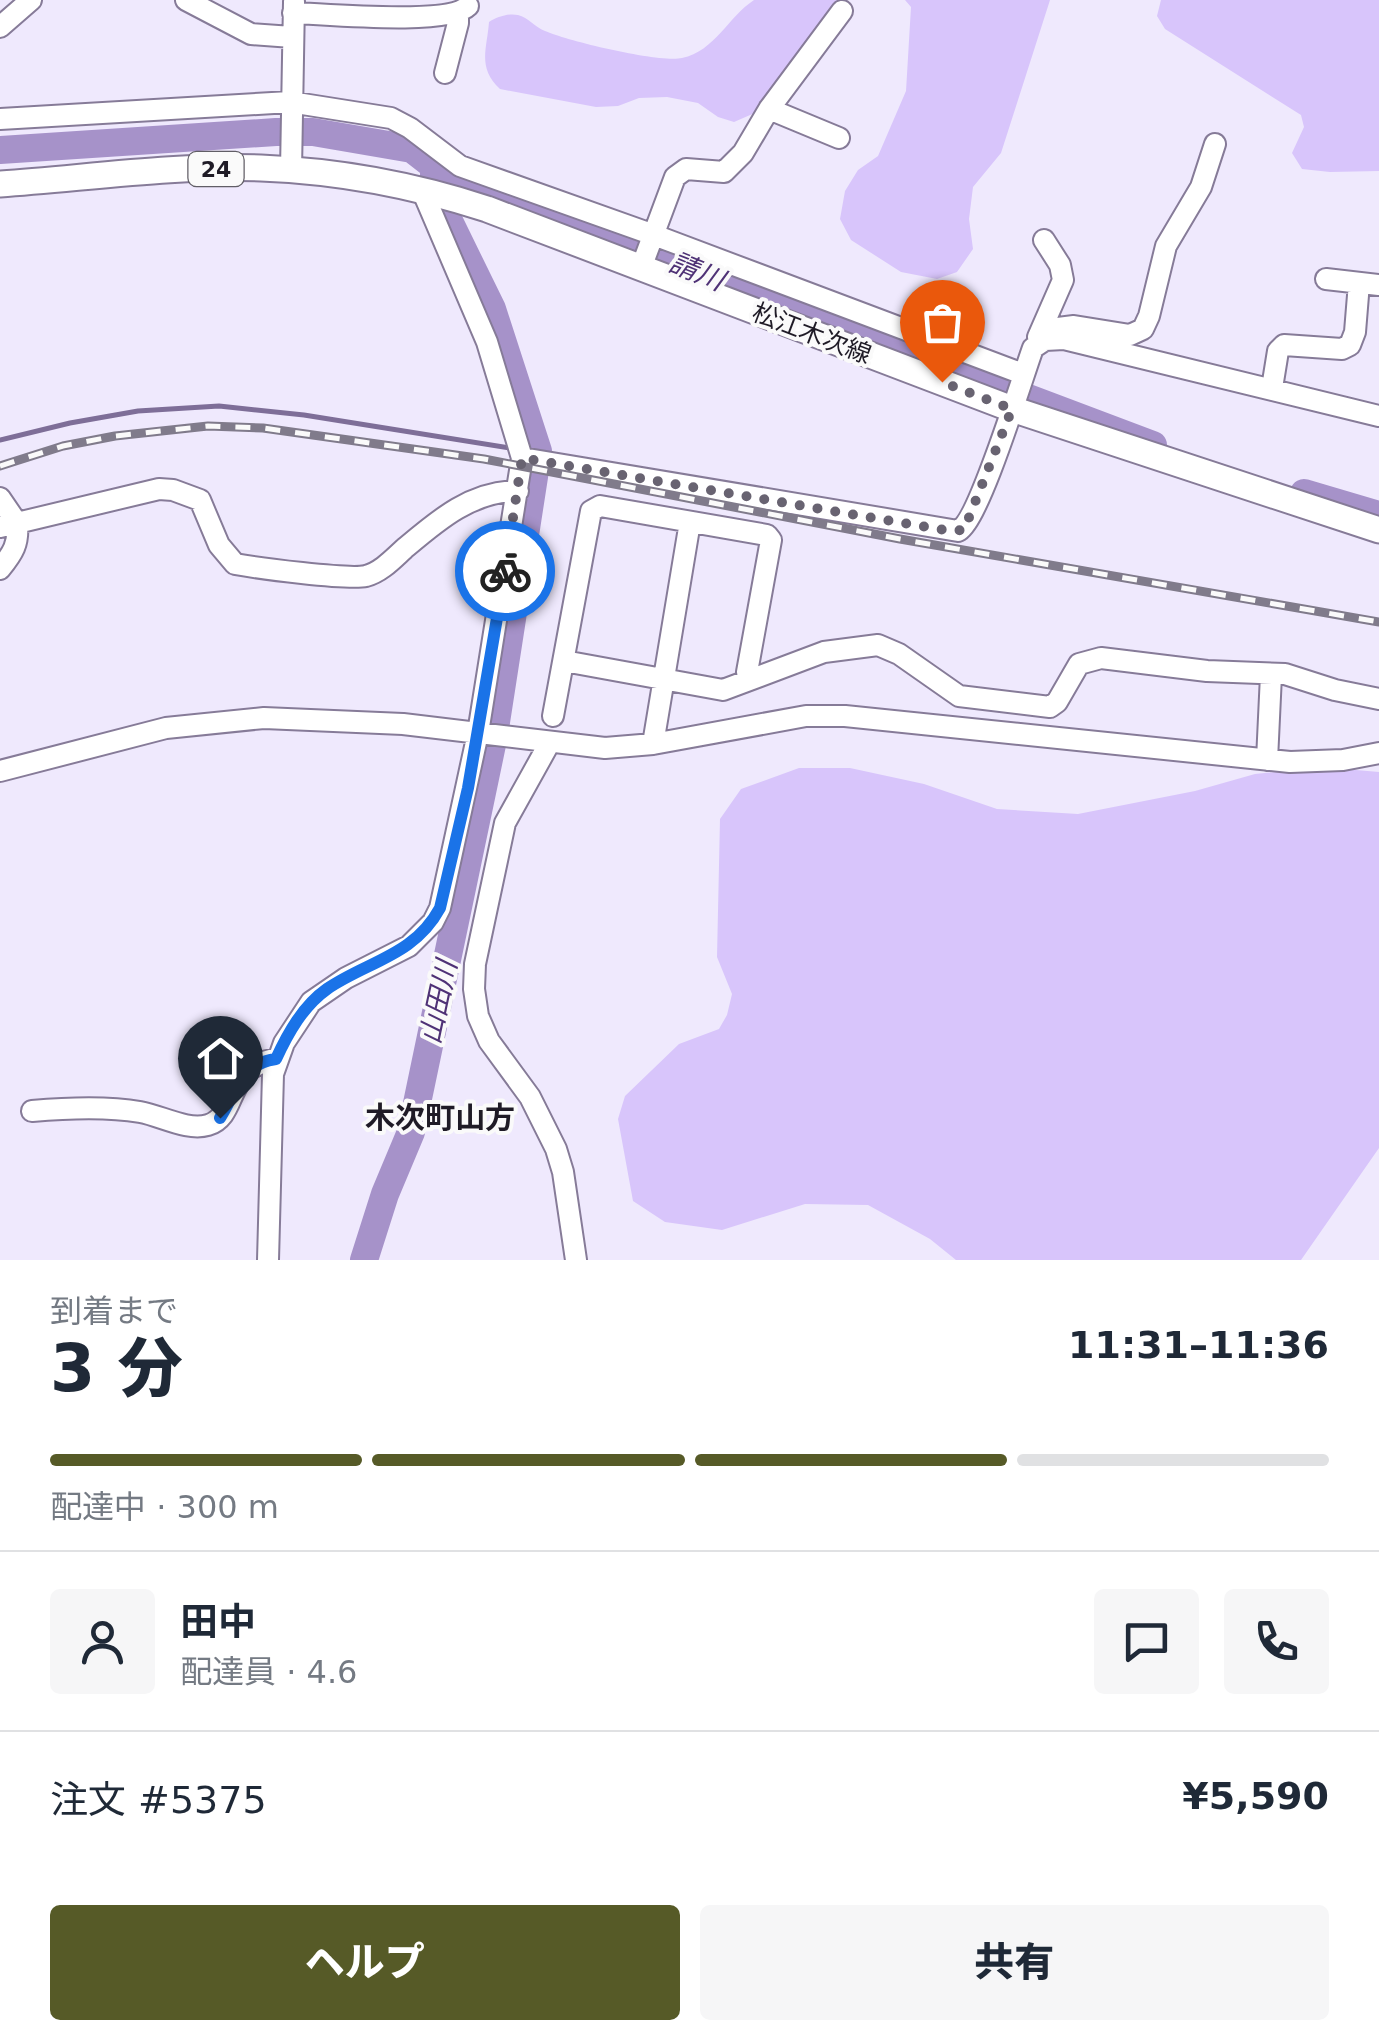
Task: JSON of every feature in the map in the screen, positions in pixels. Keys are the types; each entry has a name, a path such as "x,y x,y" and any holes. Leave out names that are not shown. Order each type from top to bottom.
{"main road":[{"name":"松江木次線","path":"0,184 222,168 291,156 434,193 643,263 1012,409 1379,530"}],"street":[{"path":"0,27 31,0"},
{"path":"186,0 252,34 292,38"},
{"path":"291,156 293,6 412,17 463,10 445,73"},
{"path":"643,263 676,177 686,168 728,171 842,10"},
{"path":"0,119 290,106 402,122 460,166 1024,374"},
{"path":"769,110 839,138"},
{"path":"1037,339 1074,326 1130,335 1143,329 1150,316 1166,246 1201,186 1215,144"},
{"path":"268,1260 276,1059 311,1002 346,978 409,946 433,922 445,894 489,735 518,490 533,460 434,193"},
{"path":"533,460 958,531 968,522 1063,280 1060,265 1044,240"},
{"path":"1272,388 1278,351 1284,346 1342,349 1350,345 1369,284 1326,279"},
{"path":"1037,339 1064,340 1379,416"},
{"path":"8,525 159,489 173,490 200,500 219,545 236,564 363,576 384,566 451,511 488,496 518,490"},
{"path":"0,498 17,546 0,570"},
{"path":"552,716 591,511 600,506 768,535 771,540 747,672 750,677"},
{"path":"652,744 690,522"},
{"path":"564,661 723,690 824,652 867,644 899,654 959,696 1050,707 1057,702 1074,669 1088,660 1292,675 1335,690 1379,699"},
{"path":"1268,760 1271,676"},
{"path":"0,771 166,728 264,718 403,724 606,748 652,744 771,720 845,716 1268,760 1319,762 1379,754"},
{"path":"550,742 505,823 475,964 474,989 478,1016 489,1041 530,1097 556,1149 576,1260"},
{"path":"32,1111 140,1112 188,1125 206,1125 220,1118 245,1073 264,1061 276,1059"}],"shaded area":[{"path":"754,0 847,0 838,4 757,112 734,122 718,117 698,103 667,97 596,107 500,89 486,66 489,22 503,16 522,16 545,31 592,45 670,59 704,48"},
{"path":"905,0 1050,0 1001,153 973,187 969,219 973,249 957,272 937,279 901,272 851,240 840,219 845,191 858,170 878,156 906,91 911,7"},
{"path":"1161,0 1379,0 1379,171 1302,169 1292,153 1304,127 1301,115 1165,29 1157,16"},
{"path":"1321,767 1379,772 1379,1148 1301,1260 956,1260 930,1239 868,1205 805,1204 722,1230 665,1222 633,1201 618,1119 625,1096 679,1044 719,1029 727,1015 732,994 717,957 720,819 741,789 799,768 850,768 924,784 997,809 1078,814 1195,791 1255,774"}],"waterway":[{"name":"請川","path":"0,150 276,132 313,132 412,149 430,163 802,313 1153,445"},
{"name":"山田川","path":"364,1260 385,1194 411,1132 494,735 538,451 492,309 446,215 434,174"},
{"path":"0,440 138,411 219,406 304,415 510,448"},
{"name":"請川","path":"1304,493 1379,515"}],"railway":[{"path":"0,466 63,446 115,436 208,426 263,428 484,459 900,539 1379,622"}],"way so far":[{"path":"505,571 522,458 950,531 964,530 1012,409 942,382"}],"district":[{"name":"木次町山方","path":"440,1118"}],"route":[{"path":"220,1118 238,1080 264,1061 276,1059 311,1002 346,978 409,946 433,922 445,894 468,788 505,571"}]}
